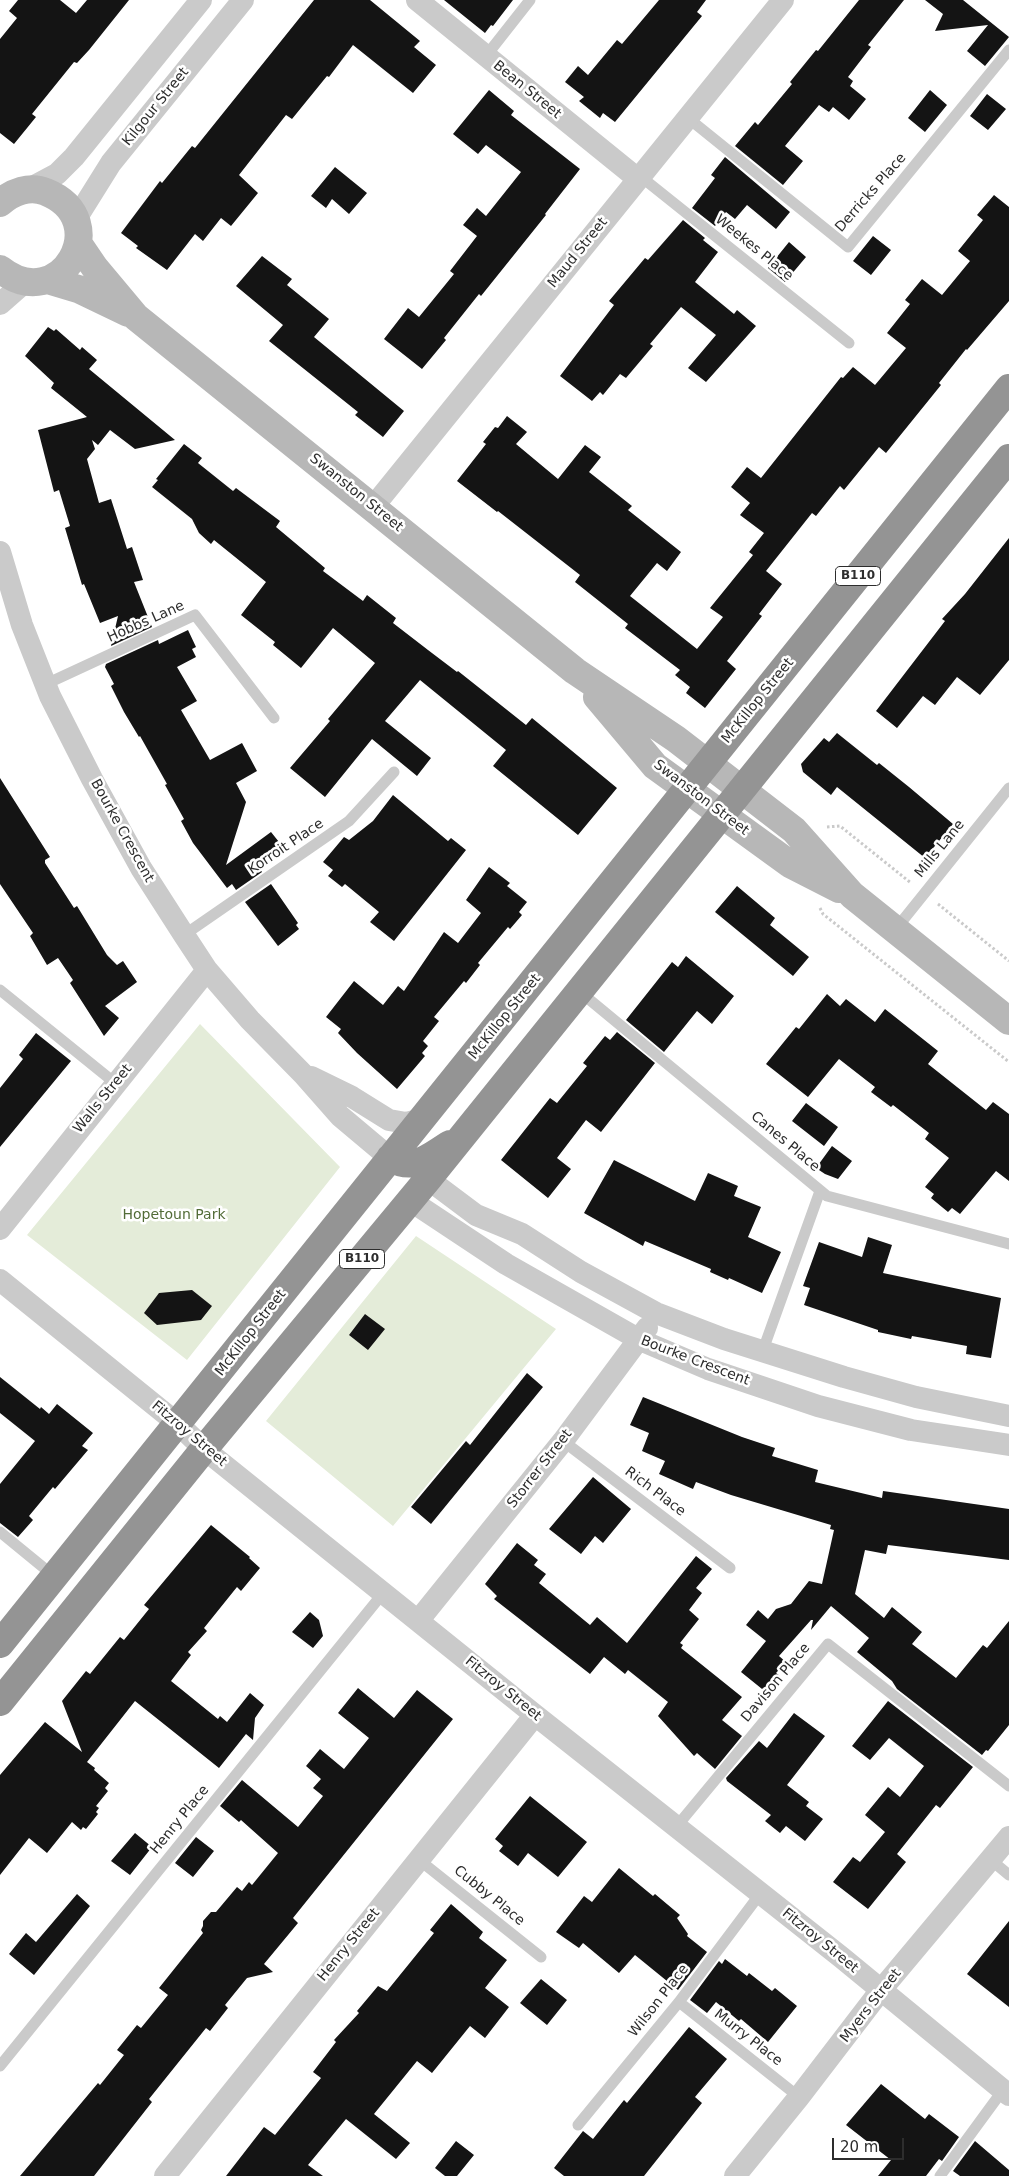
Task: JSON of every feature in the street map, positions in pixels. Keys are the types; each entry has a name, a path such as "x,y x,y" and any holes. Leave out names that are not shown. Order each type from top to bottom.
{"highway":[{"name":"McKillop Street","path":"0,1644 1009,388"},
{"name":"B110","path":"0,1702 204,1449 411,1201 1009,458"},
{"path":"390,1158 401,1164 412,1164 460,1138"}],"street":[{"path":"8,195 57,174 74,157 201,0"},
{"name":"Kilgour Street","path":"77,231 111,163 243,0"},
{"name":"Bean Street","path":"417,0 639,178"},
{"name":"Maud Street","path":"373,507 783,0"},
{"name":"Swanston Street","path":"8,195 42,190 56,196 68,206 77,231 95,268 136,317 575,671 676,739 794,830 852,895 1009,1021"},
{"path":"0,304 36,281 59,274 68,266 75,255 77,231"},
{"name":"Swanston Street","path":"0,269 10,277 78,289 136,317"},
{"name":"Bourke Crescent","path":"0,552 22,625 46,684 101,795 141,868 184,935 207,970 250,1020 303,1074 340,1116 390,1158"},
{"name":"Swanston Street","path":"575,671 655,766 790,864 852,895"},
{"name":"Walls Street","path":"0,1228 207,970"},
{"name":"Bourke Crescent","path":"303,1074 352,1097 389,1120 406,1123 422,1119"},
{"path":"428,1179 476,1215 522,1234 581,1272 656,1313 724,1339 844,1377 916,1397 1009,1416"},
{"name":"Bourke Crescent","path":"411,1201 506,1264 640,1340 708,1369 818,1406 911,1430 1009,1445"},
{"name":"Fitzroy Street","path":"0,1280 178,1424 204,1449 535,1715 677,1826 1006,2092"},
{"name":"Storrer Street","path":"418,1621 563,1440 640,1340 656,1313"},
{"path":"751,1383 763,1350"},
{"name":"Henry Street","path":"165,2176 535,1715"},
{"name":"Myers Street","path":"735,2176 799,2098 881,1990 1009,1837"}],"lane":[{"path":"486,56 530,0"},
{"name":"Derricks Place","path":"688,118 848,247 1009,50"},
{"name":"Weekes Place","path":"639,178 849,343"},
{"name":"Hobbs Lane","path":"46,684 195,615 274,718"},
{"name":"Korroit Place","path":"184,935 349,821 394,772"},
{"name":"Mills Lane","path":"895,930 1009,788"},
{"path":"0,990 115,1083"},
{"name":"Canes Place","path":"579,991 820,1191 836,1198 1009,1244"},
{"path":"763,1350 820,1191"},
{"name":"Rich Place","path":"563,1440 730,1568"},
{"path":"0,1532 55,1577"},
{"name":"Henry Place","path":"0,2066 384,1592"},
{"name":"Davison Place","path":"677,1826 828,1644 1009,1786"},
{"name":"Cubby Place","path":"418,1859 541,1957"},
{"path":"991,1860 1009,1875"},
{"name":"Wilson Place","path":"578,2125 679,2002 760,1894"},
{"name":"Murry Place","path":"679,2002 799,2098"},
{"path":"940,2176 1006,2092"}],"path":[{"path":"818,906 823,914 1009,1062"}],"green space":[{"name":"Hopetoun Park","path":"200,1024 340,1167 187,1360 27,1235"},
{"path":"416,1236 556,1329 393,1526 266,1421"}],"building":[{"path":"18,0 60,0 76,13 87,0 129,0 89,50 77,63 74,62 32,114 36,117 14,144 0,133 0,39 17,18 9,11"},
{"path":"314,0 370,0 420,41 414,47 436,65 413,93 353,45 329,77 327,76 292,119 286,115 239,175 258,193 231,226 221,218 203,241 195,234 167,270 136,248 138,246 121,233 160,181 162,183 192,146 195,148"},
{"path":"444,0 513,0 493,26 491,25 485,33"},
{"path":"659,0 706,0 697,12 702,16 615,122 603,113 600,118 579,101 584,97 565,82 578,66 588,75 617,40 622,44"},
{"path":"859,0 904,0 868,45 871,47 848,77 853,81 850,86 866,99 849,120 833,107 829,112 819,105 785,146 803,161 783,185 735,146 755,122 758,125 792,84 790,82"},
{"path":"925,0 963,0 1009,37 985,66 967,51 988,25 935,31 943,14"},
{"path":"489,90 514,111 511,115 580,169 481,296 479,294 444,338 446,340 422,369 384,339 408,308 419,317 454,274 450,271 477,236 463,225 477,208 486,216 521,172 486,145 478,154 453,134"},
{"path":"930,90 947,105 925,132 908,118"},
{"path":"987,94 1006,109 988,130 970,116"},
{"path":"725,157 790,212 776,229 747,205 735,219 726,212 715,226 692,208 715,178 711,175"},
{"path":"335,167 367,193 349,214 332,199 326,208 311,196"},
{"path":"994,195 1009,207 1009,301 966,349 939,383 941,385 886,453 879,447 844,490 840,486 816,516 812,513 766,571 782,584 759,614 762,616 727,661 736,669 705,708 686,693 690,687 675,675 680,670 625,628 628,624 575,582 580,575 457,481 486,444 483,442 495,427 498,428 507,416 527,432 516,444 558,479 585,445 601,457 589,472 632,506 628,510 681,552 667,571 657,563 630,596 697,649 723,617 710,608 753,555 749,552 764,533 740,515 750,503 731,487 747,467 761,478 841,377 843,378 853,367 875,385 906,348 887,333 910,304 905,300 922,279 942,295 970,261 958,251 983,220 977,215"},
{"path":"683,220 705,238 703,240 718,252 695,282 734,314 737,310 756,326 706,382 688,368 716,335 681,307 650,344 653,346 626,378 620,374 603,395 600,392 592,401 560,376 614,305 609,301 645,258 648,260"},
{"path":"873,236 891,250 871,275 853,261"},
{"path":"789,242 806,257 785,282 768,268"},
{"path":"262,256 292,279 287,285 329,319 314,337 404,411 383,437 355,415 358,412 269,341 283,325 236,286"},
{"path":"48,327 54,331 56,329 80,350 82,347 97,360 89,369 175,440 135,449 110,430 98,445 92,440 95,449 87,459 99,503 111,499 127,549 132,547 143,580 134,582 152,627 111,646 118,616 100,623 84,584 82,585 65,528 70,526 59,490 54,492 38,430 87,417 51,388 54,383 25,356"},
{"path":"184,444 202,458 198,463 233,491 236,488 280,521 276,527 325,568 323,571 363,601 367,595 396,618 393,623 526,725 532,718 617,788 578,835 493,766 506,750 420,680 385,721 431,758 417,776 372,739 325,797 290,768 330,721 328,719 375,663 333,628 301,668 273,645 275,642 241,615 266,582 214,540 211,544 199,533 192,519 152,487 158,480 156,479"},
{"path":"1009,538 1009,660 980,695 957,677 935,705 923,696 897,728 876,711 945,621 942,619 965,594"},
{"path":"188,630 196,647 192,649 196,657 177,667 197,701 181,710 210,760 242,743 257,771 236,783 246,802 226,865 271,832 283,847 258,866 262,872 236,890 232,884 227,888 193,843 181,821 184,819 165,785 167,784 124,712 111,686 114,684 105,667 106,664 158,640 159,644"},
{"path":"837,733 877,765 879,763 953,824 925,858 837,787 831,795 803,772 801,764 824,738 829,742"},
{"path":"0,778 50,857 45,860 45,863 74,908 77,906 107,955 117,965 123,961 137,982 105,1006 119,1018 104,1036 70,983 73,980 58,958 47,965 30,936 33,933 0,884"},
{"path":"393,795 448,841 451,838 466,850 394,941 370,922 379,912 345,884 342,887 328,876 333,870 323,862 344,837 349,840 373,821"},
{"path":"489,867 510,883 507,886 527,902 519,912 522,915 510,929 508,927 478,963 480,965 466,983 464,981 434,1017 439,1021 423,1041 428,1046 422,1053 425,1056 397,1089 357,1053 338,1033 341,1029 326,1017 354,981 383,1005 398,986 404,991 444,932 458,943 481,913 466,900"},
{"path":"271,884 298,923 296,925 299,929 278,946 245,902"},
{"path":"737,886 775,918 770,925 809,957 793,976 715,912"},
{"path":"686,956 734,996 712,1024 697,1011 664,1052 626,1020 672,962 678,967"},
{"path":"827,994 840,1006 846,999 875,1022 885,1009 938,1051 928,1064 986,1110 993,1102 1009,1114 1009,1181 996,1171 960,1214 952,1208 948,1212 931,1198 934,1194 925,1187 949,1158 925,1139 929,1133 893,1105 891,1107 871,1092 875,1087 839,1059 808,1097 766,1064 796,1027 799,1029"},
{"path":"617,1032 655,1063 601,1132 586,1120 557,1158 571,1169 548,1198 501,1160 550,1098 557,1103 587,1066 583,1063 605,1036 610,1040"},
{"path":"36,1033 71,1061 0,1147 0,1088 23,1059 19,1055"},
{"path":"806,1103 838,1127 824,1146 792,1121"},
{"path":"832,1146 852,1161 838,1179 816,1168"},
{"path":"614,1160 695,1201 708,1173 738,1186 734,1196 761,1207 748,1237 781,1252 762,1293 729,1278 728,1280 710,1272 711,1269 645,1241 643,1246 584,1213"},
{"path":"868,1237 892,1245 883,1273 1001,1298 991,1358 966,1354 967,1346 912,1336 911,1339 878,1332 878,1330 804,1305 810,1288 803,1286 819,1242 862,1257"},
{"path":"192,1290 212,1306 201,1320 157,1325 144,1313 159,1293"},
{"path":"365,1314 385,1329 368,1350 349,1335"},
{"path":"527,1373 543,1387 431,1524 411,1507 466,1441 470,1445"},
{"path":"0,1377 40,1409 41,1407 49,1414 57,1404 93,1433 82,1446 88,1450 29,1516 33,1520 18,1537 0,1523 0,1484 35,1441 0,1413"},
{"path":"643,1397 742,1437 775,1448 772,1456 818,1470 815,1482 882,1498 883,1491 1009,1509 1009,1560 888,1545 886,1554 865,1550 855,1594 884,1618 892,1607 922,1632 912,1644 956,1678 983,1645 987,1648 1009,1621 1009,1725 988,1751 986,1750 982,1755 897,1689 892,1681 857,1652 869,1638 831,1606 811,1630 813,1620 811,1620 779,1656 786,1662 776,1673 780,1676 767,1693 741,1672 766,1641 746,1625 758,1610 768,1619 776,1609 791,1604 809,1581 822,1584 834,1530 830,1529 831,1525 731,1495 696,1482 693,1489 659,1474 665,1461 642,1451 649,1433 630,1425"},
{"path":"593,1477 631,1509 603,1543 595,1536 581,1554 549,1529"},
{"path":"211,1525 250,1557 260,1568 241,1591 237,1587 204,1628 207,1631 188,1652 191,1655 171,1681 218,1719 220,1716 227,1722 250,1693 264,1705 255,1718 253,1740 246,1734 219,1768 135,1701 87,1762 109,1783 105,1788 108,1791 96,1806 99,1808 96,1812 98,1814 86,1829 83,1827 81,1830 72,1822 47,1853 29,1838 0,1875 0,1775 45,1722 82,1752 62,1701 86,1671 90,1674 120,1637 124,1640 149,1609 144,1605"},
{"path":"517,1543 538,1560 534,1565 546,1574 539,1583 590,1625 597,1617 627,1643 696,1556 712,1569 696,1588 702,1593 689,1610 699,1619 680,1643 683,1645 681,1648 742,1697 722,1720 742,1736 715,1769 697,1753 694,1756 658,1716 668,1702 628,1670 625,1674 604,1657 590,1674 494,1599 497,1596 485,1584"},
{"path":"310,1612 319,1620 323,1636 313,1648 292,1632"},
{"path":"358,1688 394,1718 417,1690 453,1719 293,1918 298,1923 264,1964 273,1972 247,1978 225,2005 228,2008 210,2031 206,2028 149,2099 152,2102 94,2176 20,2176 124,2055 117,2050 137,2025 141,2028 168,1995 159,1988 203,1933 201,1930 203,1921 211,1912 216,1912 237,1887 242,1891 249,1882 252,1885 278,1853 241,1820 239,1822 220,1806 242,1780 298,1827 323,1796 313,1788 321,1779 306,1766 320,1749 344,1769 369,1738 338,1713"},
{"path":"888,1701 973,1767 940,1808 936,1805 897,1854 906,1862 868,1909 833,1882 853,1857 860,1862 885,1832 865,1815 888,1787 900,1797 924,1766 889,1738 870,1760 852,1746"},
{"path":"794,1713 825,1736 787,1785 809,1802 806,1806 823,1819 805,1841 786,1826 780,1833 765,1821 771,1815 727,1781 726,1778 759,1741 767,1748"},
{"path":"530,1796 587,1842 558,1877 528,1853 518,1866 499,1851 503,1846 495,1839"},
{"path":"135,1833 152,1847 130,1875 111,1861"},
{"path":"196,1837 214,1851 193,1877 175,1863"},
{"path":"619,1868 680,1915 677,1918 688,1934 687,1936 707,1952 678,1990 635,1955 619,1973 583,1943 579,1948 556,1932 584,1896 592,1902"},
{"path":"77,1894 90,1906 34,1975 9,1954 26,1933 36,1942"},
{"path":"451,1904 483,1932 479,1938 507,1960 485,1988 509,2007 485,2038 470,2026 432,2073 417,2061 374,2114 410,2143 396,2159 346,2119 308,2165 323,2176 226,2176 264,2127 275,2135 321,2078 313,2072 336,2042 334,2040 359,2013 357,2011 378,1986 387,1991 434,1933 430,1930"},
{"path":"1009,1921 1009,2007 967,1974"},
{"path":"725,1959 747,1976 749,1973 772,1991 775,1988 797,2006 768,2042 741,2019 739,2021 716,2002 707,2013 690,2000 719,1961 722,1964"},
{"path":"541,1979 567,2000 547,2025 520,2003"},
{"path":"689,2027 727,2059 695,2097 702,2103 644,2176 564,2176 554,2168 583,2131 593,2139 624,2100 627,2103"},
{"path":"881,2084 925,2119 929,2114 959,2137 942,2161 939,2159 926,2176 878,2176 891,2160 846,2125"},
{"path":"456,2141 474,2155 457,2176 445,2176 435,2168"},
{"path":"975,2141 1009,2170 1009,2176 960,2176 953,2171"}]}
